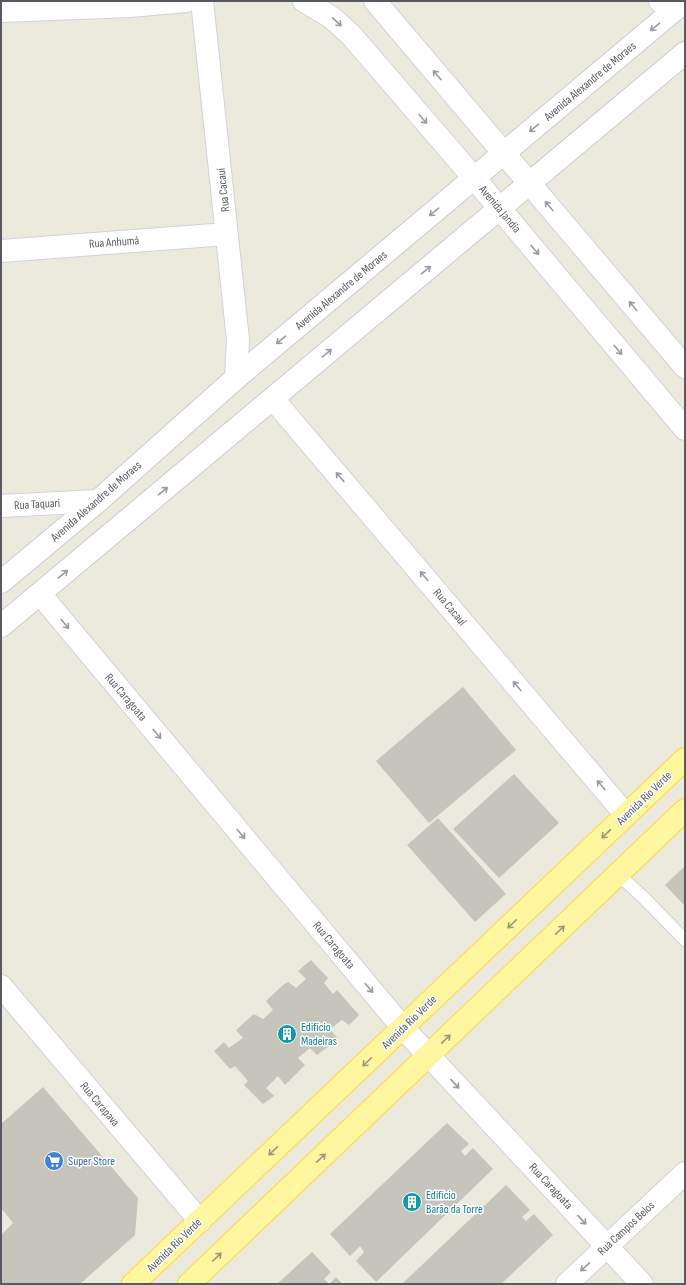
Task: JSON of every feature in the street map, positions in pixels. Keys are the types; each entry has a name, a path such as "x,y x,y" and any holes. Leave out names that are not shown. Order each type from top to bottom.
{"main road":[{"name":"Avenida Rio Verde","path":"133,1284 685,759"},
{"path":"189,1284 685,810"}],"street":[{"path":"1,11 130,6 186,1"},
{"name":"Rua Cacauí","path":"202,1 228,234 238,340 236,378"},
{"name":"Avenida Jandia","path":"304,1 331,16 351,35 500,208 685,429"},
{"path":"375,1 685,367"},
{"name":"Avenida Alexandre de Moraes","path":"1,582 98,501 236,378 504,154 674,3"},
{"path":"1,626 685,53"},
{"name":"Rua Anhumá","path":"1,251 228,234"},
{"name":"Rua Cacauí","path":"273,398 626,815"},
{"name":"Rua Taquari","path":"1,506 98,501"},
{"name":"Rua Caragoata","path":"40,594 403,1028 642,1284"},
{"name":"Rua Carapava","path":"1,986 200,1221"},
{"name":"Rua Campos Belos","path":"567,1284 685,1173"}],"lane":[{"path":"618,874 685,940"}],"building":[{"path":"463,687 516,750 429,823 376,761"},
{"path":"514,774 559,823 499,878 453,829"},
{"path":"438,818 506,894 475,922 407,845"},
{"path":"685,866 685,906 665,885"},
{"name":"Edifício Madeiras","path":"311,960 328,978 324,983 333,994 337,990 359,1015 349,1025 342,1020 330,1029 338,1039 317,1055 310,1048 298,1058 305,1065 285,1085 278,1076 266,1088 274,1096 263,1104 244,1085 248,1081 235,1066 230,1069 214,1051 224,1042 229,1048 243,1038 236,1030 254,1014 263,1019 273,1010 266,1001 288,982 296,988 306,979 298,971"},
{"name":"Super Store","path":"43,1087 138,1198 135,1235 80,1284 1,1284 1,1235 13,1223 1,1208 1,1124"},
{"name":"Edifício Barão da Torre","path":"447,1123 469,1144 461,1151 465,1156 473,1148 493,1169 376,1282 356,1261 364,1252 360,1246 350,1256 330,1234"},
{"name":"Edifício Barão da Torre","path":"506,1185 530,1210 522,1217 526,1221 534,1214 553,1235 501,1284 402,1284"},
{"path":"312,1252 331,1272 324,1279 329,1284 277,1284"},
{"path":"336,1277 343,1284 329,1284"}],"place":[{"name":"Edifício Madeiras","path":"287,1034"},
{"name":"Super Store","path":"54,1161"},
{"name":"Edifício Barão da Torre","path":"412,1202"}]}
